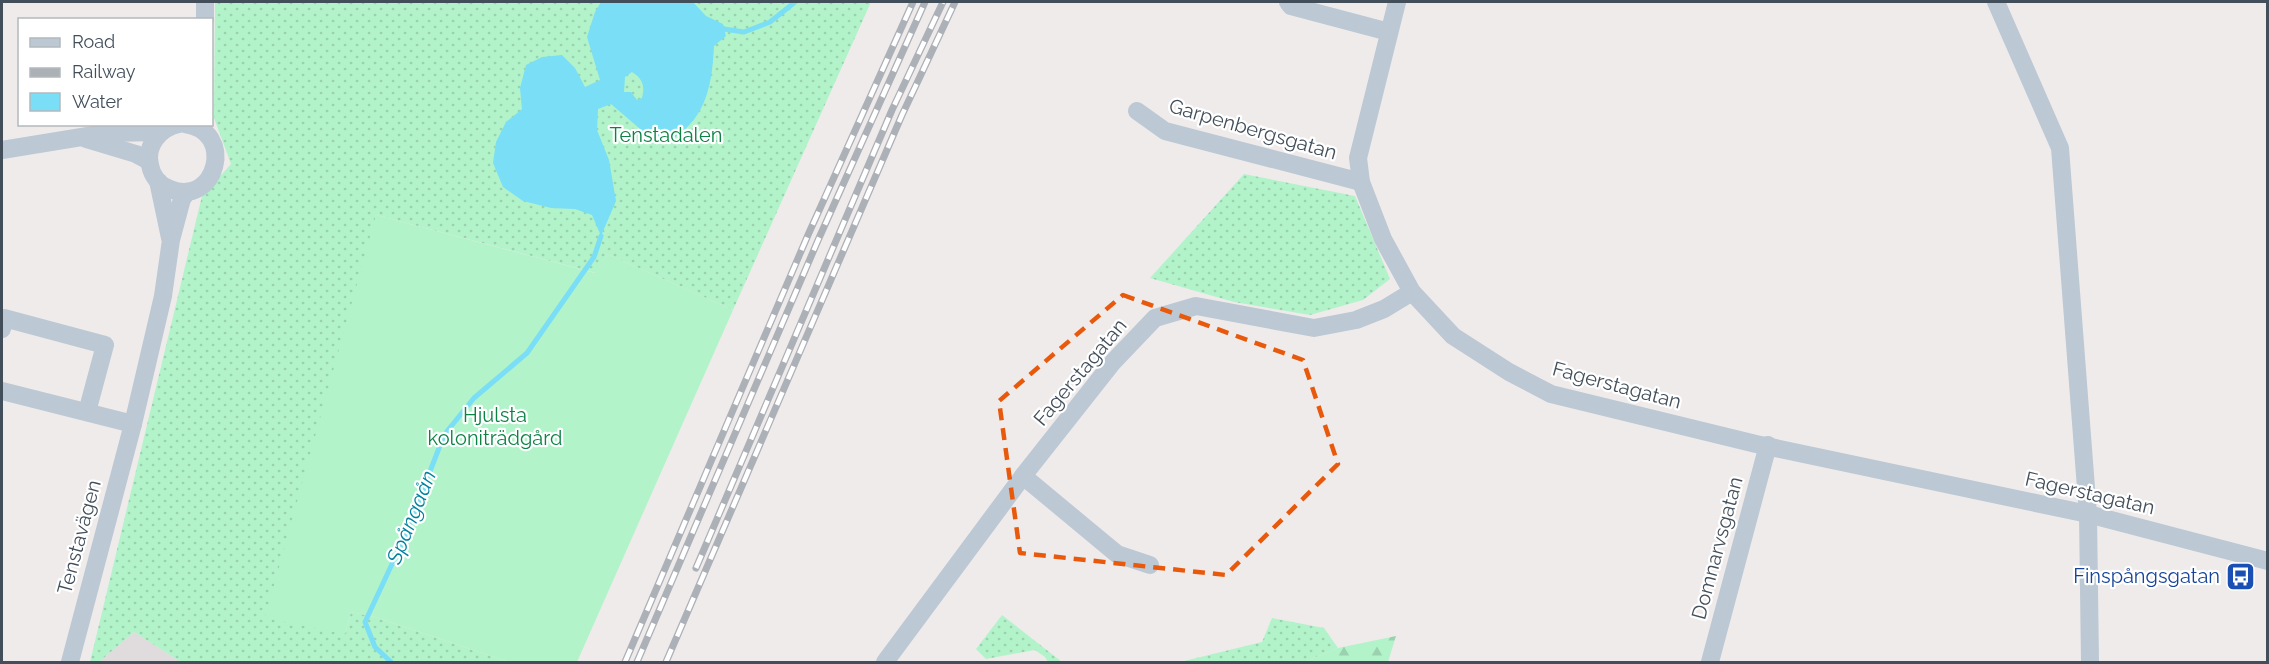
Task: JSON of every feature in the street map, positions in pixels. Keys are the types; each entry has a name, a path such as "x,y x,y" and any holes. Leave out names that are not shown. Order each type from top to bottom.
{"street":[{"path":"205,2 205,18"},
{"path":"1397,2 1358,158 1361,182 1383,239 1412,292"},
{"path":"1996,2 2060,148 2088,514 2090,663"},
{"path":"1298,4 1389,32"},
{"name":"Garpenbergsgatan","path":"1137,111 1165,131 1361,182"},
{"path":"2,150 78,136 173,126"},
{"path":"78,136 135,154 149,161 154,140 173,126"},
{"path":"158,181 166,188 176,192 187,192 208,181 217,160 215,148 207,130"},
{"name":"Tenstavägen","path":"149,161 158,181 171,240"},
{"name":"Tenstavägen","path":"70,663 133,424 163,296 171,240 182,199 187,192"},
{"name":"Fagerstagatan","path":"885,663 1023,477 1113,362 1155,318 1196,306 1314,328 1356,320 1384,309 1412,292 1452,336 1509,372 1551,394 1767,445 2088,514 2268,561"},
{"path":"2,329 4,318 105,345 87,412"},
{"path":"2,391 133,424"},
{"name":"Domnarvsgatan","path":"1710,663 1767,445"},
{"path":"1023,477 1117,554 1150,565"}],"highlighted area":[{"path":"1123,295 1303,360 1338,464 1226,575 1020,553 999,401"}],"shaded area":[{"path":"134,632 181,662 99,662"}],"green space":[{"name":"Tenstadalen","path":"215,2 871,2 733,310 607,254 596,273 376,215 345,634 351,612 375,617 509,662 181,662 134,632 99,662 90,662 202,196 231,164 214,118"},
{"path":"1244,174 1355,196 1390,279 1363,300 1310,315 1234,302 1150,278"},
{"name":"Hjulsta koloniträdgård","path":"376,215 595,273 607,254 733,310 577,662 509,662 375,617 351,612 345,634 265,618"},
{"path":"1002,615 1062,662 1048,662 1035,650 986,659 976,649"},
{"path":"1272,618 1324,628 1338,648 1304,662 1180,662 1262,642"},
{"path":"1396,636 1388,662 1304,662 1338,648"}],"water":[{"path":"601,2 693,2 706,16 723,24 726,36 714,46 712,73 701,109 694,120 674,138 646,134 611,104 598,109 597,130 609,160 616,201 601,236 592,215 575,209 551,208 523,201 503,187 493,163 496,142 506,122 522,109 520,88 526,65 542,57 562,55 575,68 585,87 600,80 587,37 595,12","holes":["632,72 641,80 643,90 642,98 637,100 631,92 624,92 625,77"]}],"waterway":[{"name":"Spångaån","path":"724,29 744,32 770,22 795,2"},
{"name":"Spångaån","path":"391,662 375,647 365,622 406,534 444,435 474,398 527,353 594,257 601,236"}],"railway":[{"path":"625,662 808,235 913,2"},
{"path":"637,662 819,238 925,2"},
{"path":"696,568 892,110 943,2"},
{"path":"666,662 902,115 955,2"}],"place":[{"name":"Finspångsgatan","path":"2241,576"}]}
